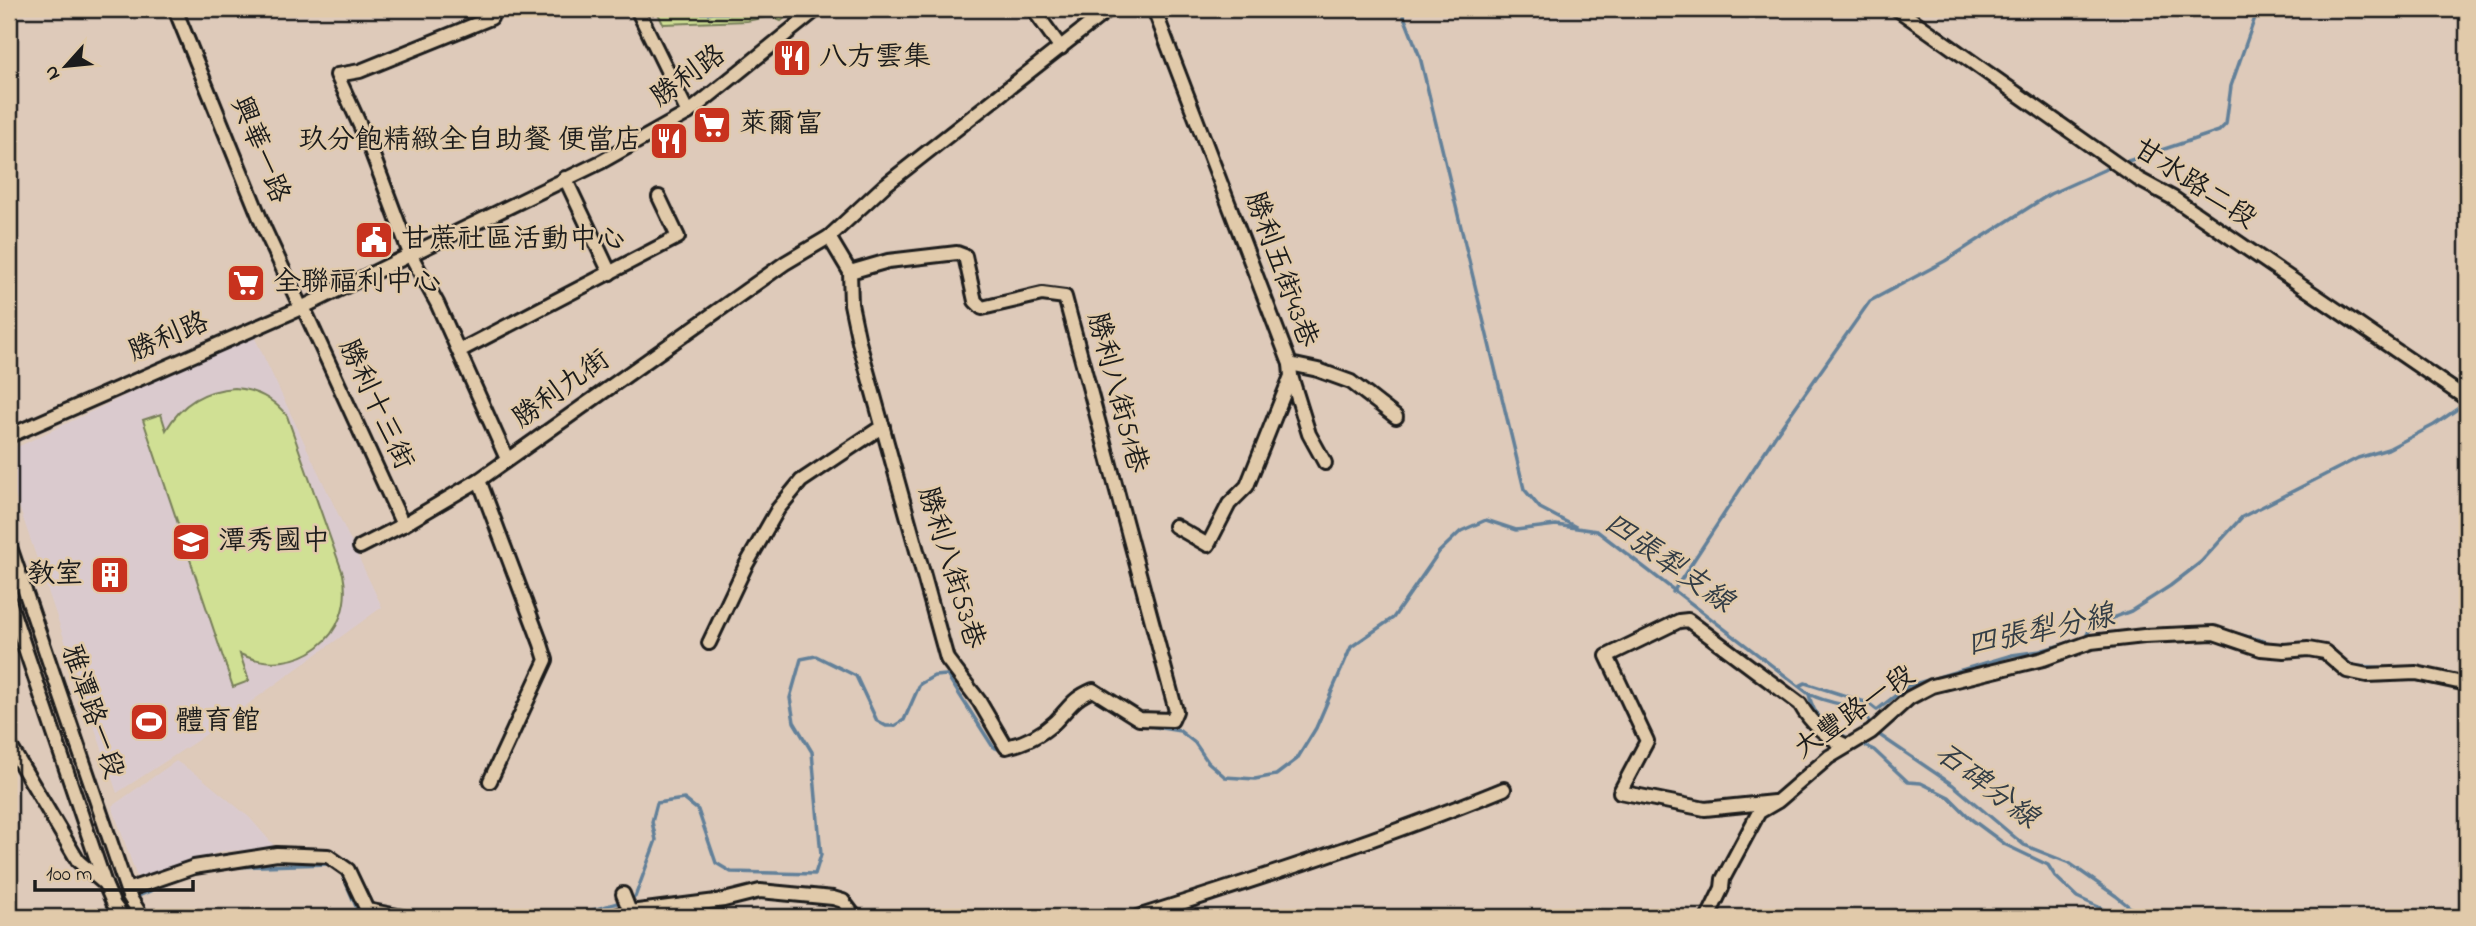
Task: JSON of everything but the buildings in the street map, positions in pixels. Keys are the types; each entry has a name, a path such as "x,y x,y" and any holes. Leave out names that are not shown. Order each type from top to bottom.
{"street":[{"name":"興華一路","path":"175,9 264,228 300,308"},
{"path":"637,9 688,113"},
{"name":"勝利路","path":"9,436 300,308 601,162 688,113 817,9"},
{"path":"1033,9 1061,47"},
{"name":"勝利九街","path":"360,547 479,480 785,263 830,237 884,187 1109,9"},
{"name":"勝利五街43巷","path":"1154,9 1291,370 1247,486 1229,504 1208,545 1175,526"},
{"name":"甘水路二段","path":"1897,9 2138,179 2173,198 2467,398"},
{"path":"489,13 360,71 337,75 369,145 410,254 459,351 507,459"},
{"path":"565,178 610,273"},
{"path":"459,351 678,237 659,197"},
{"name":"勝利八街53巷","path":"830,237 850,272 851,304 859,342 947,659 979,701 1006,747 1025,743 1054,723 1076,697 1093,690 1139,719 1172,720 1177,711"},
{"name":"勝利八街51巷","path":"850,272 888,261 957,253 965,256 975,301 982,307 1042,294 1065,298 1177,711"},
{"name":"勝利十三街","path":"300,308 304,309 403,524"},
{"path":"1325,463 1309,434 1291,370 1318,370 1351,382 1396,417"},
{"path":"709,643 746,565 778,509 801,481 883,426"},
{"path":"479,480 545,660 490,781"},
{"name":"雅潭路一段","path":"9,544 133,903"},
{"name":"雅潭路一段","path":"9,601 105,884 114,905 123,917"},
{"path":"1778,801 1705,809 1620,792 1647,740 1607,656 1678,621 1688,620 1800,704 1807,717 1829,738 1847,746"},
{"name":"大豐路一段","path":"1709,917 1723,879 1759,812 1778,801 1829,757 1871,732 1909,698 1932,686 2043,659 2091,642 2144,636 2214,633 2261,649 2308,649 2325,652 2347,671 2367,675 2416,673 2467,684"},
{"path":"9,744 78,861 105,884"},
{"path":"1137,917 1212,895 1417,824 1504,789"},
{"path":"133,903 194,867 277,855 328,856 348,870 368,910 403,917"},
{"path":"612,917 630,912 724,900 760,891 843,901 855,917"},
{"path":"623,894 630,912"}],"shaded area":[{"name":"潭秀國中","path":"253,334 382,607 201,738 117,793 9,477 9,451"},
{"path":"176,761 203,779 249,817 277,849 223,851 138,880 112,806"}],"green space":[{"path":"656,9 796,9 781,21 770,16 747,21 663,24"},
{"path":"235,388 264,396 287,416 343,574 345,596 340,616 331,633 318,647 301,656 282,661 261,661 240,654 249,681 233,687 143,420 161,414 166,430 179,412 195,400 213,392"}],"waterway":[{"path":"680,9 687,13 746,13 782,9"},
{"path":"1401,9 1420,57 1524,489 1540,508 1576,527"},
{"path":"2122,163 2219,131 2226,124 2231,86 2258,9"},
{"path":"1673,592 1775,436 1870,301 1945,261 2050,194 2115,165"},
{"path":"2086,637 2091,626 2131,611 2170,586 2201,562 2242,517 2358,458 2388,449 2434,425 2466,403"},
{"name":"四張犁支線","path":"1143,725 1180,731 1195,743 1208,762 1225,777 1255,779 1276,775 1297,759 1316,728 1351,647 1393,618 1439,552 1461,531 1486,520 1516,530 1556,525 1597,531 1809,694 1862,709 1875,732 1953,785 2024,845 2069,863 2142,917"},
{"name":"四張犁分線","path":"2144,630 2206,627"},
{"name":"四張犁分線","path":"2224,630 2270,643 2288,645"},
{"name":"四張犁分線","path":"1799,686 1805,683 1868,703 1877,710 1908,686 2012,655 2040,651 2088,637"},
{"name":"四張犁分線","path":"2330,650 2353,666 2394,668"},
{"name":"四張犁支線","path":"628,900 635,897 656,840 652,822 657,803 684,799 698,810 716,863 731,872 815,874 821,855 812,752 794,722 790,698 801,659 816,656 856,676 877,721 886,726 894,726 904,720 920,684 934,676 947,675 993,747 1003,751"},
{"name":"四張犁分線","path":"2447,674 2467,677"},
{"path":"1809,694 1814,710 1824,722 1852,740"},
{"name":"四張犁支線","path":"1089,696 1136,724"},
{"name":"石碑分線","path":"1859,743 1874,750 1908,782 1921,783 1949,797 1971,819 2006,845 2048,865 2055,876 2077,897 2120,917"},
{"name":"四張犁支線","path":"233,867 330,864"},
{"name":"四張犁支線","path":"340,869 358,911 365,917"},
{"name":"四張犁支線","path":"134,898 185,876"},
{"path":"805,901 842,906"},
{"name":"四張犁支線","path":"569,917 621,902"},
{"name":"四張犁支線","path":"87,917 111,907"}],"place":[{"name":"八方雲集","path":"792,58"},
{"name":"萊爾富","path":"712,125"},
{"name":"玖分飽精緻全自助餐 便當店","path":"669,141"},
{"name":"甘蔗社區活動中心","path":"374,240"},
{"name":"全聯福利中心","path":"246,283"},
{"name":"潭秀國中","path":"191,542"},
{"name":"教室","path":"110,575"},
{"name":"體育館","path":"149,722"}]}
